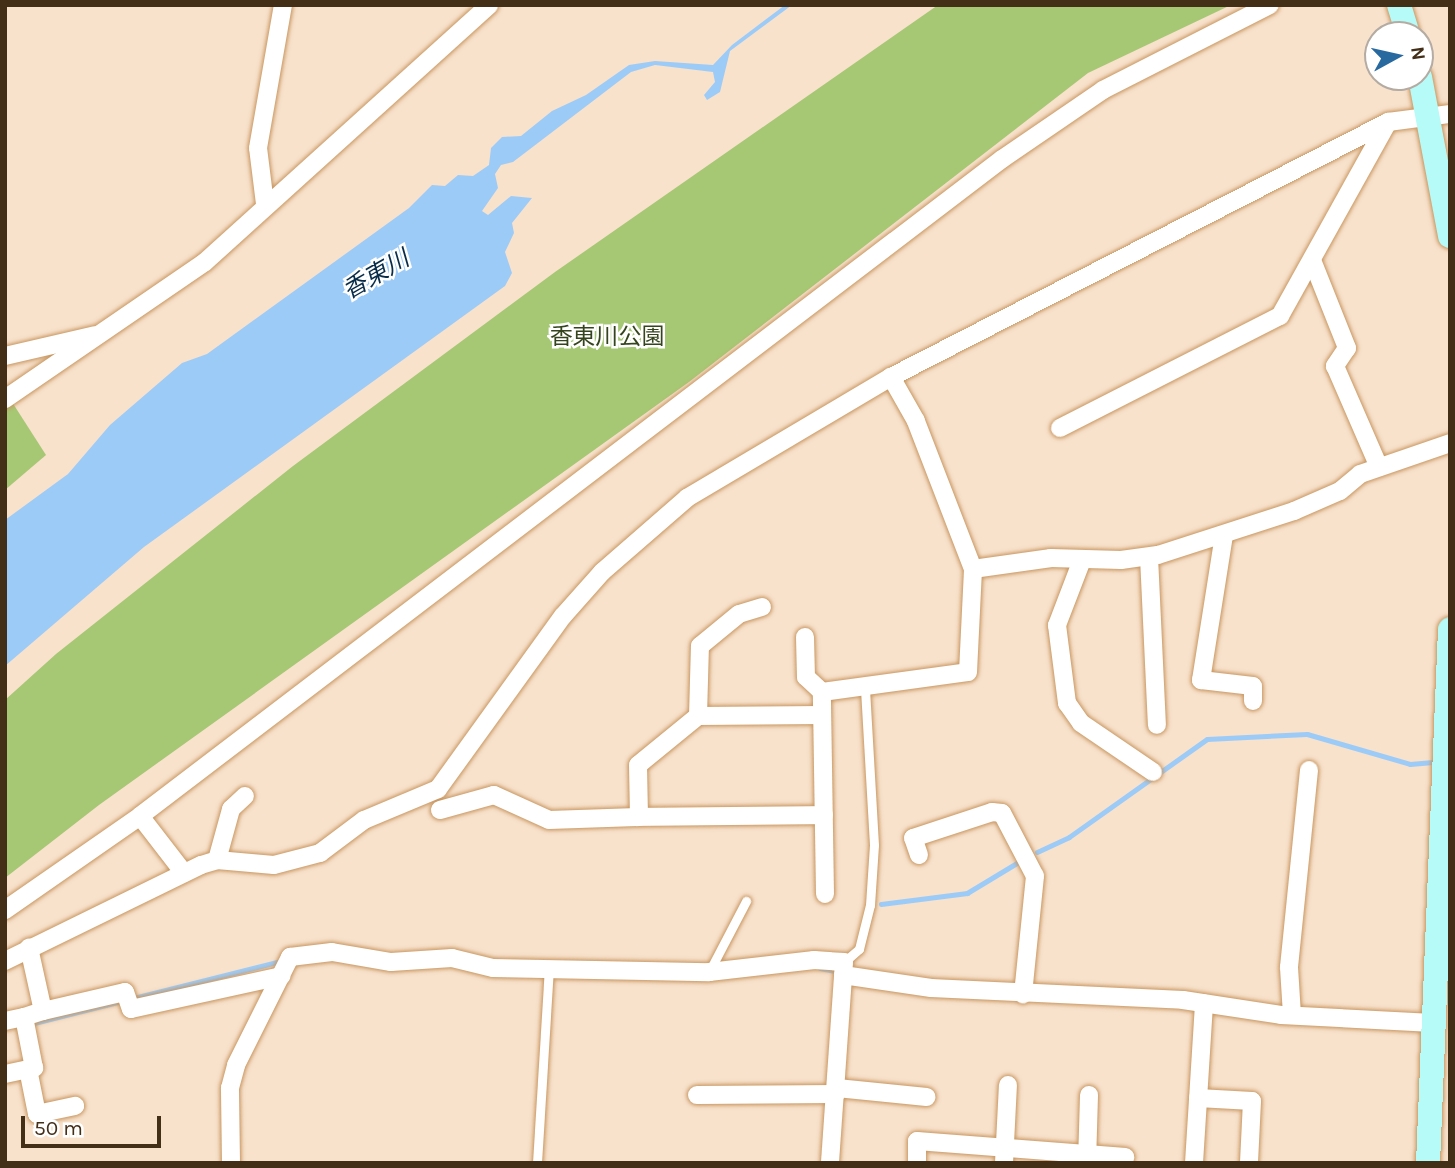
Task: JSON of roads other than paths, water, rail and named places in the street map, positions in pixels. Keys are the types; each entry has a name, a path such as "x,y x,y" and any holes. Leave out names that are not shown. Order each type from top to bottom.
{"main road":[{"path":"1428,91 1440,114 1450,236"},
{"path":"1428,1163 1450,629"}],"street":[{"path":"265,204 258,148 283,5"},
{"path":"5,399 108,331 205,262 265,204 489,5"},
{"path":"5,910 140,816 1002,159 1103,90 1270,5"},
{"path":"5,961 184,873 217,860 274,865 320,853 364,820 438,789 562,616 647,530 722,474 891,377 1388,122 1440,114"},
{"path":"1060,428 1280,316 1388,122"},
{"path":"1312,260 1347,348 1335,366 1379,467"},
{"path":"5,356 108,331"},
{"path":"821,692 968,672 973,569 916,421 891,377"},
{"path":"973,569 1051,558 1082,560 1149,557 1294,512 1379,467 1450,443"},
{"path":"1224,535 1201,680 1253,686 1253,701"},
{"path":"1149,557 1157,725"},
{"path":"1082,560 1058,625 1067,703 1081,723 1153,772"},
{"path":"698,716 700,646 739,614 762,607"},
{"path":"805,637 806,677 821,692 825,894"},
{"path":"639,817 638,765 698,716 822,715"},
{"path":"1292,1015 1289,967 1309,770"},
{"path":"440,810 494,795 549,820 824,815"},
{"path":"217,860 232,809 245,796"},
{"path":"919,855 914,838 992,812 1002,813 1035,876 1023,994"},
{"path":"140,816 184,873"},
{"path":"29,948 43,1011"},
{"path":"5,1021 25,1022 43,1011 125,992 131,1009 332,952 391,962 452,958 493,968 549,972 709,972 814,960 844,969 1023,994 1204,1003 1292,1015 1433,1023"},
{"path":"231,1163 233,1076 286,965"},
{"path":"830,1163 844,969"},
{"path":"1194,1163 1204,1003"},
{"path":"5,1074 34,1068 25,1022"},
{"path":"28,1069 37,1114 75,1106"},
{"path":"1004,1155 1007,1085"},
{"path":"697,1095 836,1091 927,1097"},
{"path":"1087,1158 1089,1096"},
{"path":"1198,1098 1252,1101 1249,1163"},
{"path":"917,1163 917,1141 1004,1155 1125,1157"}],"lane":[{"path":"844,969 859,949 870,905 874,845 865,687"},
{"path":"709,972 746,901"},
{"path":"537,1163 549,972"}],"water":[{"name":"香東川","path":"785,5 792,5 730,51 720,92 707,100 704,95 715,82 713,72 655,65 631,72 513,162 501,165 495,174 498,188 482,211 488,215 511,196 532,198 512,223 514,233 505,252 512,273 505,286 144,547 5,666 5,520 68,474 110,425 182,363 207,354 409,208 432,185 445,186 458,175 473,176 489,165 491,148 502,137 521,136 552,111 586,95 629,65 655,61 713,65 732,45"}],"waterway":[{"path":"1037,852 1069,837 1207,739 1307,734 1410,764 1433,762"},
{"path":"881,904 967,893 1020,861"},
{"path":"30,1024 285,960"},
{"path":"820,968 834,971"}],"park label":[{"name":"香東川公園","path":"607,337"}]}
